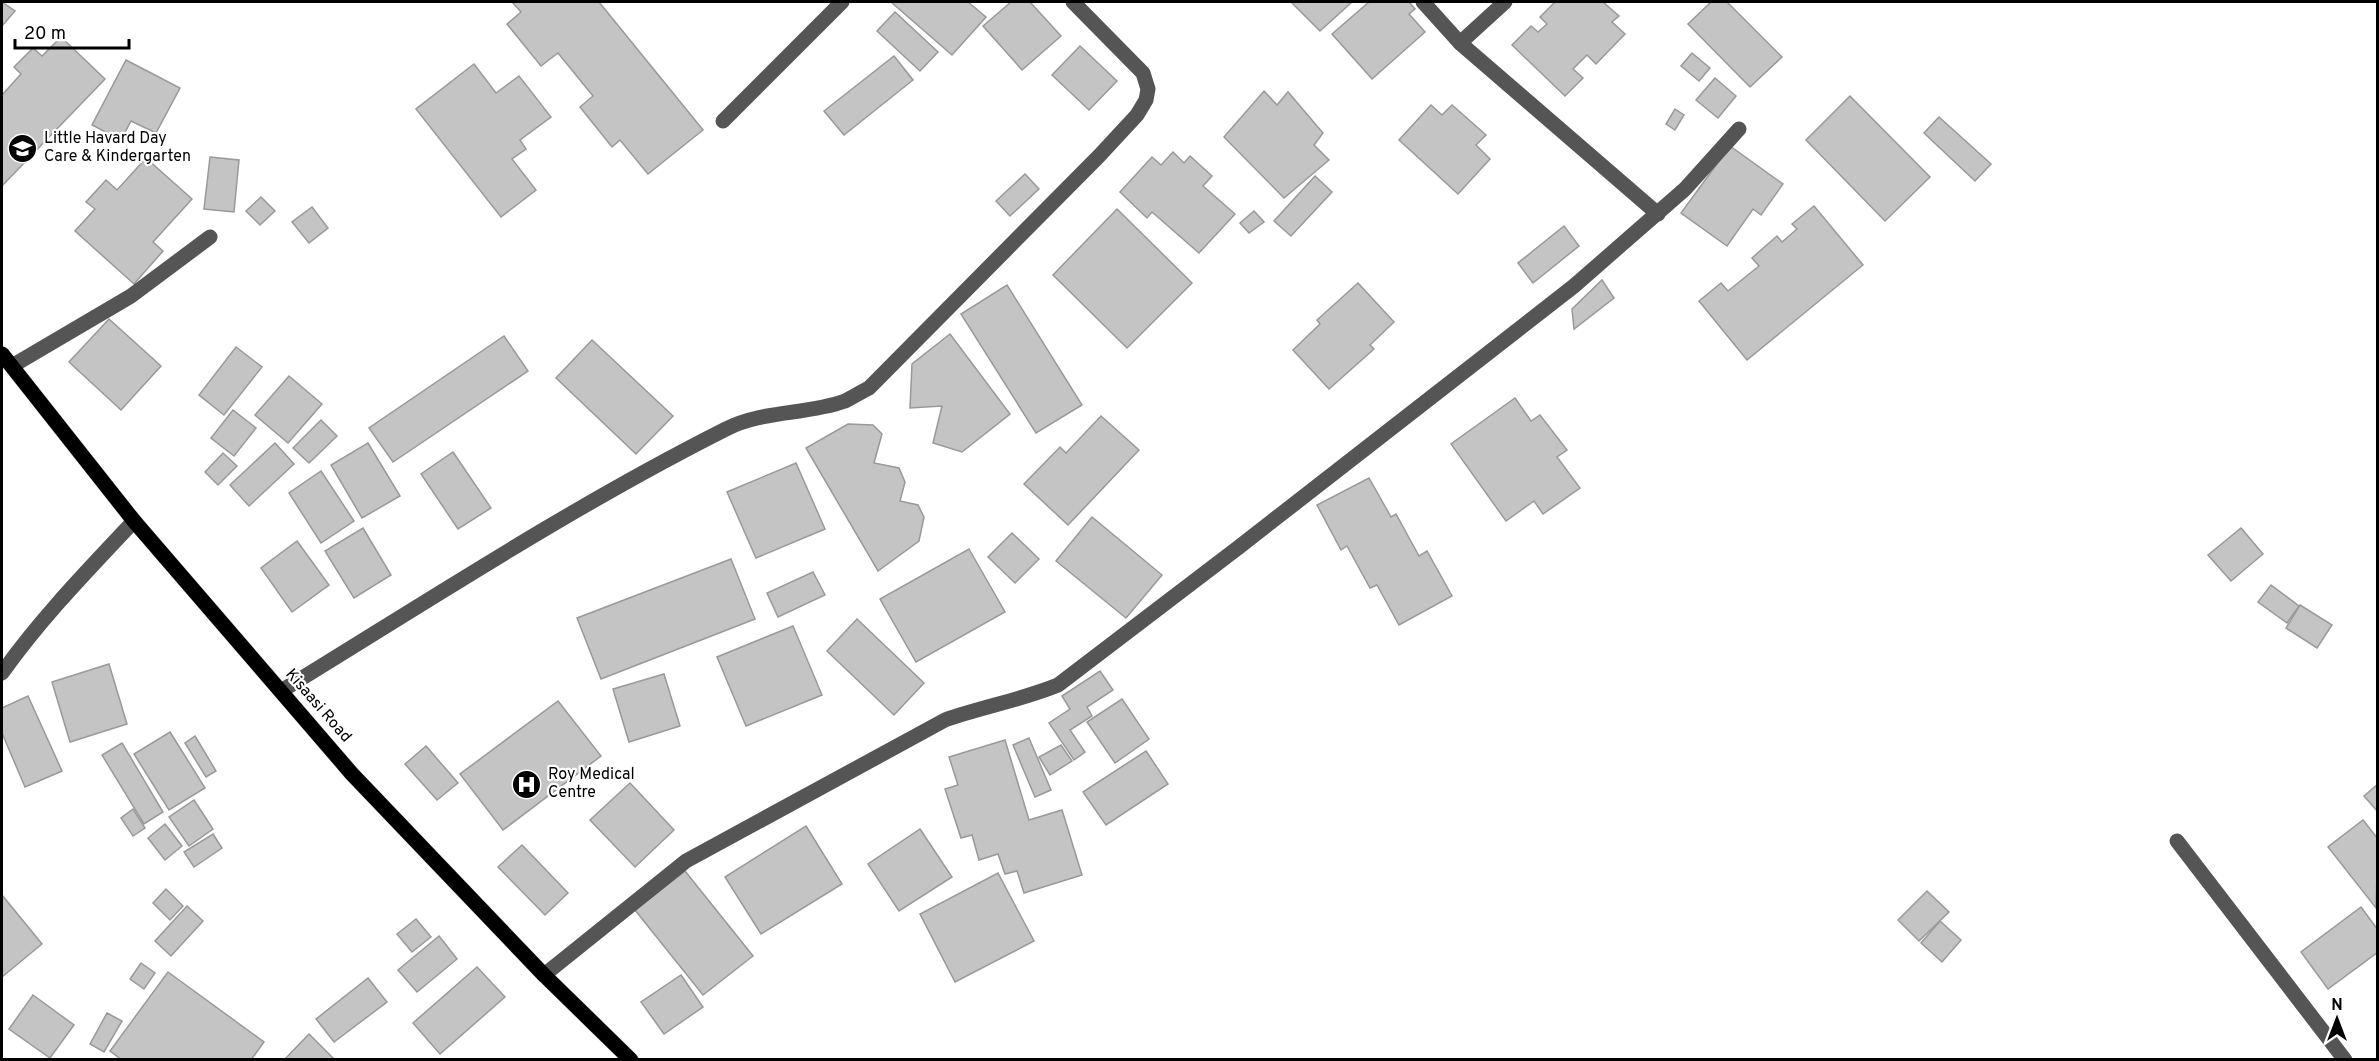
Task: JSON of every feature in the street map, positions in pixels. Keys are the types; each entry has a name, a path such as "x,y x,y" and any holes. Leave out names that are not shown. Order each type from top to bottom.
{"main road":[{"name":"Kisaasi Road","path":"2,354 134,520 352,774 544,975 631,1059"}],"street":[{"path":"723,121 842,2"},
{"path":"281,691 584,507 729,427 775,413 844,401 869,388 1100,156 1137,115 1146,100 1148,89 1143,73 1073,2"},
{"path":"1423,2 1460,43 1658,214"},
{"path":"1460,43 1505,2"},
{"path":"544,975 686,861 945,720 982,708 1023,699 1058,685 1574,286 1685,189 1739,129"},
{"path":"12,366 131,296 210,237"},
{"path":"2,673 18,649 64,595 134,520"},
{"path":"2178,841 2345,1059"}],"building":[{"path":"2,2 15,11 2,26"},
{"path":"512,2 599,2 703,130 648,174 620,140 612,147 580,107 593,96 558,53 541,66 507,24 521,12"},
{"path":"891,2 968,2 986,17 952,55"},
{"path":"1011,2 1030,2 1061,36 1022,70 983,26"},
{"path":"1291,2 1352,2 1320,31"},
{"path":"1369,2 1409,2 1415,9 1409,14 1425,32 1372,79 1332,34"},
{"path":"1555,2 1603,2 1619,16 1612,22 1625,34 1596,64 1587,55 1573,69 1583,78 1565,96 1512,45 1531,26 1538,32 1547,24 1540,17"},
{"path":"1711,2 1727,2 1782,57 1750,87 1688,24"},
{"path":"895,12 938,52 920,71 877,31"},
{"path":"61,37 105,79 2,186 2,95 21,74 14,67 33,48 42,56"},
{"path":"1080,46 1117,81 1089,110 1052,75"},
{"path":"1692,53 1710,68 1699,81 1681,66"},
{"path":"894,56 913,80 844,135 824,111"},
{"path":"126,60 180,88 156,133 131,121 121,140 92,125"},
{"path":"474,64 496,93 519,76 551,117 520,140 526,149 512,159 536,190 501,217 416,109"},
{"path":"1715,78 1736,96 1718,118 1696,100"},
{"path":"1264,91 1277,105 1288,92 1323,133 1314,145 1329,160 1284,198 1224,137"},
{"path":"1850,96 1930,177 1885,221 1806,140"},
{"path":"1431,105 1442,115 1452,105 1486,135 1476,145 1490,159 1458,194 1399,140"},
{"path":"1675,109 1684,115 1675,130 1666,124"},
{"path":"1939,117 1991,164 1975,181 1924,133"},
{"path":"1730,146 1783,184 1761,215 1753,209 1727,246 1681,213"},
{"path":"1173,152 1184,163 1190,156 1212,176 1203,186 1235,214 1199,253 1152,212 1147,218 1120,192 1152,157 1161,165"},
{"path":"210,157 239,160 234,212 204,209"},
{"path":"146,158 192,199 153,242 163,251 134,284 75,231 95,209 86,202 106,180 117,190"},
{"path":"1025,174 1039,189 1010,216 996,201"},
{"path":"1315,176 1332,192 1291,236 1274,221"},
{"path":"261,197 275,211 260,225 246,211"},
{"path":"1814,206 1863,265 1747,360 1699,301 1721,283 1728,291 1759,266 1752,258 1777,236 1782,242 1797,229 1792,224"},
{"path":"312,207 328,228 309,243 292,222"},
{"path":"1117,209 1192,283 1127,348 1053,275"},
{"path":"1254,211 1264,222 1249,233 1240,223"},
{"path":"1564,226 1579,246 1533,283 1518,263"},
{"path":"1602,280 1614,298 1574,329 1572,309"},
{"path":"1358,283 1394,322 1370,345 1374,349 1329,389 1293,350 1320,324 1317,320"},
{"path":"1007,285 1082,405 1036,433 961,314"},
{"path":"109,319 161,366 121,410 69,362"},
{"path":"950,334 1010,414 962,452 933,443 942,406 910,408 912,364"},
{"path":"504,336 528,371 393,462 369,428"},
{"path":"592,340 673,416 636,454 556,378"},
{"path":"236,347 262,367 224,415 199,395"},
{"path":"289,376 322,404 288,443 255,415"},
{"path":"1515,398 1531,421 1540,415 1567,450 1557,457 1580,488 1543,514 1534,501 1506,521 1451,444"},
{"path":"233,410 256,428 234,456 211,438"},
{"path":"1101,416 1139,450 1068,525 1024,484 1060,447 1066,453"},
{"path":"321,420 337,436 309,463 293,448"},
{"path":"848,424 873,425 882,434 874,463 899,468 905,482 900,501 918,505 924,517 919,541 878,571 806,448"},
{"path":"275,443 294,464 249,506 230,485"},
{"path":"368,443 400,496 362,518 331,465"},
{"path":"453,452 491,508 458,529 421,474"},
{"path":"223,453 237,466 218,485 205,472"},
{"path":"796,463 825,529 756,558 727,492"},
{"path":"321,471 354,521 321,543 289,493"},
{"path":"1369,478 1391,517 1396,514 1419,556 1427,551 1452,596 1399,625 1377,585 1370,588 1347,546 1341,550 1317,505"},
{"path":"1092,517 1162,575 1126,618 1056,561"},
{"path":"363,528 391,575 354,598 325,551"},
{"path":"2241,528 2263,554 2231,581 2208,555"},
{"path":"1012,533 1039,559 1015,583 988,557"},
{"path":"297,541 329,585 292,612 261,568"},
{"path":"969,549 1005,612 916,662 880,599"},
{"path":"731,559 755,619 601,679 577,618"},
{"path":"813,572 825,595 778,617 767,593"},
{"path":"2271,585 2299,606 2287,623 2258,602"},
{"path":"2300,605 2332,625 2317,648 2286,628"},
{"path":"857,619 924,683 894,715 827,651"},
{"path":"793,626 822,695 746,726 717,657"},
{"path":"109,664 127,724 70,742 52,682"},
{"path":"1100,671 1113,690 1087,707 1092,716 1070,730 1085,752 1074,760 1049,723 1070,709 1062,696"},
{"path":"664,674 680,726 629,742 613,689"},
{"path":"28,696 62,771 25,787 2,733 2,708"},
{"path":"1122,699 1149,739 1115,763 1087,722"},
{"path":"558,701 601,756 503,830 460,774"},
{"path":"170,732 205,788 169,810 134,754"},
{"path":"195,736 216,771 206,777 185,743"},
{"path":"1029,738 1051,790 1035,797 1013,745"},
{"path":"1005,740 1029,820 1062,810 1082,875 1024,893 1017,871 1005,874 998,854 979,860 972,835 961,838 945,789 958,785 949,757"},
{"path":"122,743 163,812 144,824 102,755"},
{"path":"1061,745 1072,761 1050,775 1039,757"},
{"path":"426,746 458,783 437,800 405,764"},
{"path":"1146,751 1168,784 1106,825 1083,792"},
{"path":"630,783 674,830 635,867 590,820"},
{"path":"2378,784 2378,812 2364,796"},
{"path":"194,800 213,829 189,846 169,817"},
{"path":"133,809 145,828 133,836 121,818"},
{"path":"2363,820 2378,839 2376,908 2328,847"},
{"path":"165,824 182,846 165,860 148,838"},
{"path":"806,826 842,884 761,934 725,877"},
{"path":"920,829 952,877 899,911 868,864"},
{"path":"213,834 222,848 194,867 184,852"},
{"path":"522,845 568,893 545,915 498,867"},
{"path":"685,871 753,956 703,995 635,910"},
{"path":"998,873 1034,941 955,982 920,914"},
{"path":"166,889 183,906 170,920 153,903"},
{"path":"1927,891 1949,912 1919,941 1898,920"},
{"path":"2,895 42,944 2,977"},
{"path":"187,906 203,921 171,956 155,941"},
{"path":"2361,907 2378,930 2378,952 2328,989 2301,952"},
{"path":"416,919 431,937 412,952 397,934"},
{"path":"1940,921 1961,940 1942,962 1921,943"},
{"path":"439,936 457,959 417,992 398,970"},
{"path":"141,963 155,973 144,989 130,979"},
{"path":"477,967 505,997 440,1054 413,1023"},
{"path":"168,972 264,1042 251,1060 122,1060 110,1051"},
{"path":"681,975 703,1007 664,1034 641,1002"},
{"path":"368,978 387,1002 334,1042 316,1019"},
{"path":"33,995 74,1025 50,1058 9,1029"},
{"path":"107,1013 122,1021 104,1052 90,1044"},
{"path":"309,1034 335,1060 284,1060"}],"place":[{"name":"Little Havard Day Care & Kindergarten","path":"23,148"},
{"name":"Roy Medical Centre","path":"527,784"}]}
